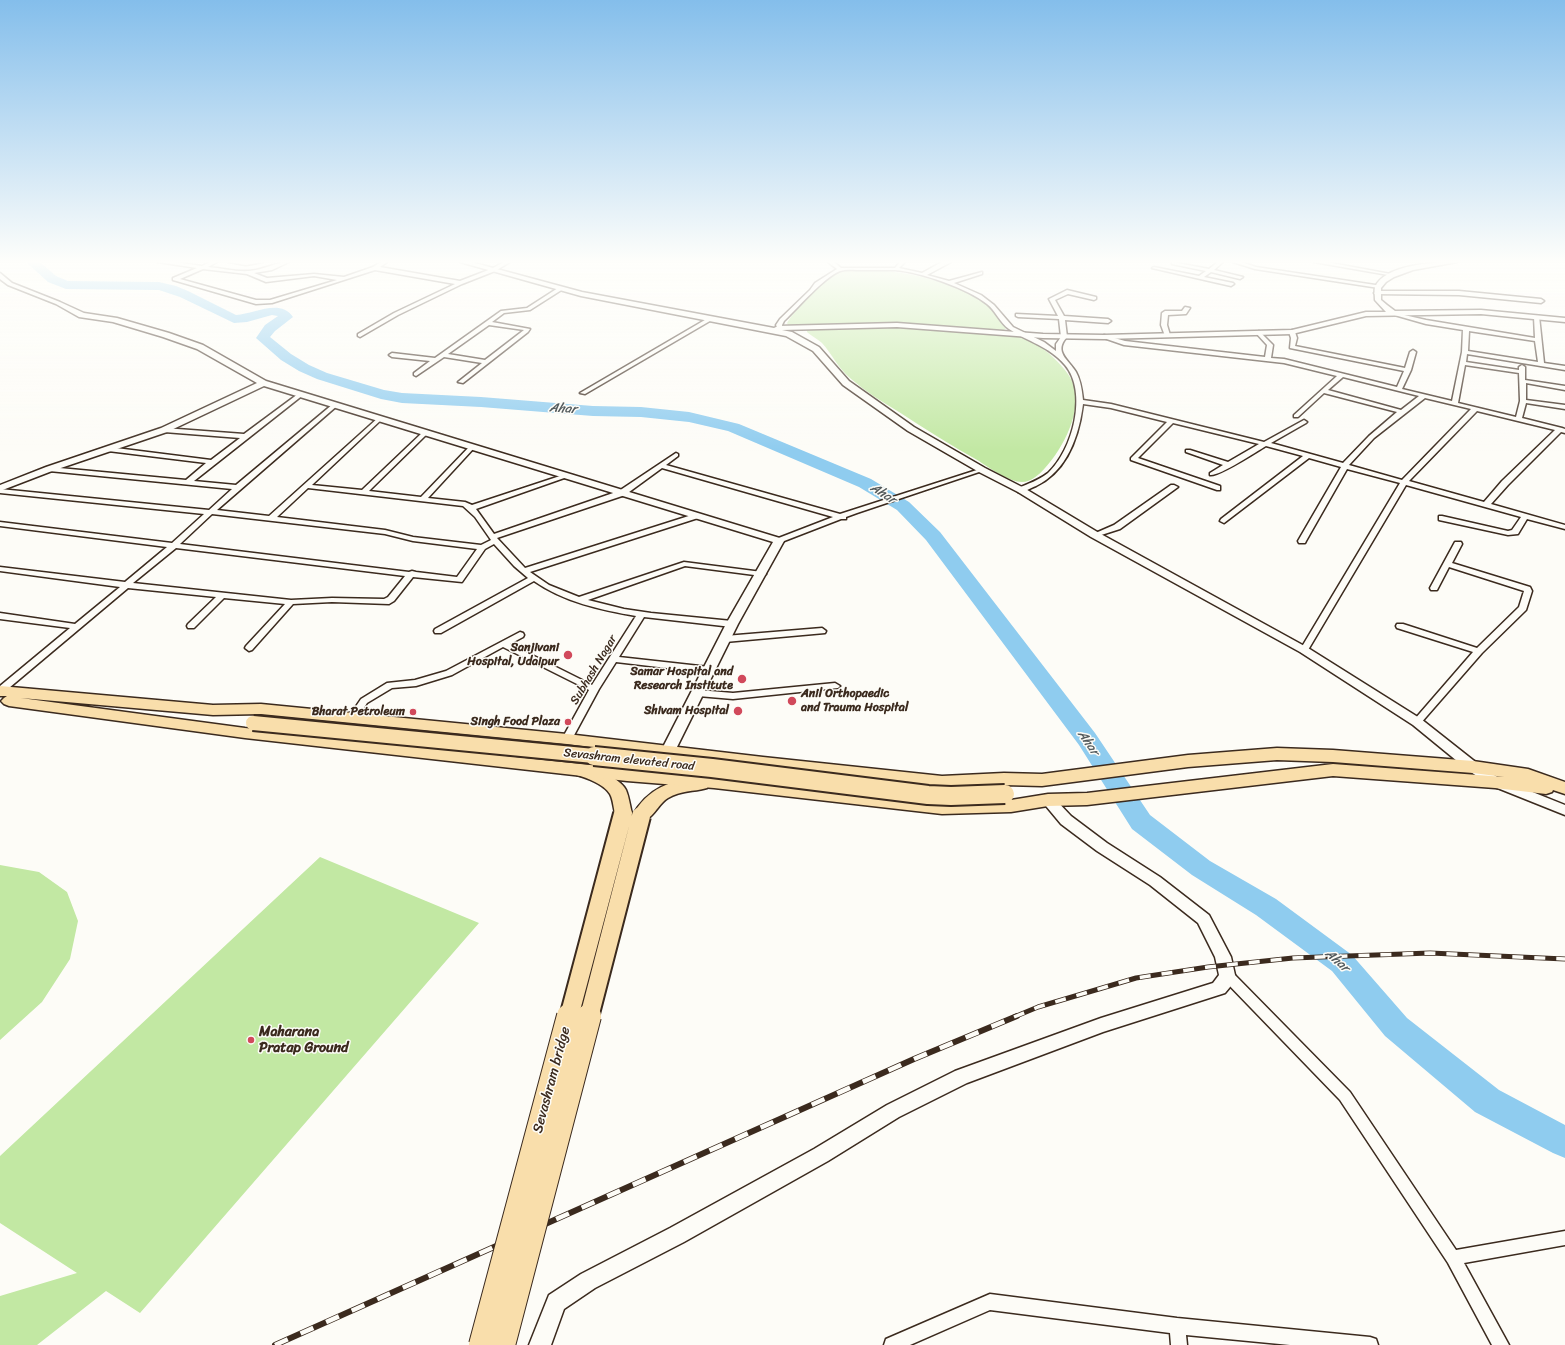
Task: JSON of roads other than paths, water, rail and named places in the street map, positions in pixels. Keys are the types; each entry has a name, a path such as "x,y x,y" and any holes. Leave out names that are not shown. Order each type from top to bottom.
{"main road":[{"path":"0,691 213,710 261,709 567,739 668,750 763,763 942,782 1004,779 1042,780"},
{"path":"0,700 203,726 245,733 627,775 714,782 942,808 1011,806 1048,800 1087,799 1333,770 1565,789"},
{"path":"213,710 253,723"},
{"path":"203,726 253,723"},
{"name":"Sevashram elevated road","path":"253,723 712,768 928,795 951,796 1005,794"},
{"path":"629,746 627,775 632,815"},
{"path":"632,815 659,777 668,750"},
{"path":"1005,794 1042,780 1071,775 1218,758 1277,754 1326,756 1473,767 1528,775 1565,789"},
{"path":"576,769 599,776 618,791 632,815"},
{"path":"632,815 661,794 681,786 714,782"},
{"path":"1005,794 1048,800"},
{"name":"Sevashram bridge","path":"481,1345 632,815"},
{"name":"Sevashram bridge","path":"503,1345 632,815"}],"street":[{"path":"131,325 200,347 263,383 779,542 854,512 982,470"},
{"path":"360,335 378,325"},
{"path":"416,374 486,325"},
{"path":"461,382 527,329 499,325"},
{"path":"584,393 700,325"},
{"path":"747,325 788,334 807,343 816,349 846,383 911,429 982,470 1021,490 1095,536 1304,650 1417,722 1494,782 1565,810"},
{"path":"769,329 857,325 897,325 1064,337 1104,337 1292,332 1322,325"},
{"path":"1006,325 1018,333 1046,346 1061,358 1078,380 1081,402 1072,441 1064,457 1046,477 1021,490"},
{"path":"1063,325 1064,337"},
{"path":"1164,325 1167,335"},
{"path":"1444,325 1538,340"},
{"path":"1537,325 1541,365"},
{"path":"1455,403 1465,352 1466,328"},
{"path":"1292,332 1294,338 1292,347 1408,370"},
{"path":"1258,333 1270,345 1268,359"},
{"path":"1061,358 1058,347 1060,340 1064,337"},
{"path":"1104,337 1124,343 1146,346 1284,361 1562,430"},
{"path":"1399,389 1408,370 1413,352"},
{"path":"1465,352 1565,368"},
{"path":"392,354 436,360"},
{"path":"442,356 487,362"},
{"path":"1519,419 1523,401 1523,362"},
{"path":"1463,363 1522,372"},
{"path":"1296,416 1336,379 1343,375"},
{"path":"1522,381 1565,388"},
{"path":"0,490 49,469 164,430 263,383"},
{"path":"1324,391 1403,412"},
{"path":"188,482 244,436 300,395"},
{"path":"1302,541 1314,523 1345,466 1367,442 1425,395"},
{"path":"1523,401 1565,407"},
{"path":"1081,402 1110,406 1266,444 1565,527"},
{"path":"0,691 75,626 173,546 238,487 335,405"},
{"path":"1304,650 1404,482 1476,408"},
{"path":"271,518 378,419"},
{"path":"1172,421 1134,459 1217,488"},
{"path":"1212,474 1304,422"},
{"path":"164,430 244,436"},
{"path":"1486,505 1505,483 1562,430"},
{"path":"364,492 425,433"},
{"path":"424,498 472,447"},
{"path":"108,449 212,462"},
{"path":"1188,451 1230,465"},
{"path":"0,524 173,546 412,573 459,580 482,547 494,539 622,493 676,455"},
{"path":"1224,521 1308,456"},
{"path":"662,466 843,517"},
{"path":"49,469 238,487"},
{"path":"471,508 565,476"},
{"path":"306,486 424,498 465,504 471,508 494,539 524,571 534,578 578,601 642,614 732,624"},
{"path":"1095,536 1117,527 1174,487"},
{"path":"0,490 271,518 385,532 413,540 482,547"},
{"path":"524,571 695,516"},
{"path":"1442,518 1508,533 1516,532 1525,516"},
{"path":"668,750 732,624 779,542"},
{"path":"1434,588 1458,544"},
{"path":"1417,722 1479,651 1522,608 1528,591 1527,589 1447,564"},
{"path":"578,601 682,565 762,574"},
{"path":"0,569 291,602 332,600 386,602 391,599 412,573"},
{"path":"438,631 534,578"},
{"path":"191,626 223,594"},
{"path":"249,648 291,602"},
{"name":"Subhash Nagar","path":"567,739 594,689 642,614"},
{"path":"0,616 75,626"},
{"path":"1400,626 1479,651"},
{"path":"725,639 822,631"},
{"path":"353,718 364,701 390,685 416,683 449,673 520,635"},
{"path":"503,644 594,689"},
{"path":"614,659 709,670"},
{"path":"698,693 733,696 836,686"},
{"path":"1048,800 1072,824 1155,881 1204,919 1223,956 1227,975 1346,1096 1453,1258 1500,1345"},
{"path":"540,1345 556,1302 588,1281 677,1235 814,1159 893,1111 961,1077 1101,1025 1219,988 1227,975"},
{"path":"1453,1258 1565,1238"},
{"path":"892,1345 990,1302 1177,1326 1345,1344 1370,1345"},
{"path":"1177,1326 1180,1345"}],"waterway":[{"name":"Ahar","path":"275,325 270,328 263,338 286,357 304,368 322,376 381,394 402,398 481,402 593,411 641,412 689,417 733,427 865,483 903,506 933,536 1087,739 1141,822 1201,868 1266,907 1342,963 1396,1027 1487,1101 1565,1142"}],"railway":[{"path":"1014,1017 1038,1007 1136,978 1208,967 1293,958 1430,953 1565,959"},
{"path":"275,1345 914,1059 1017,1016"}],"place":[{"name":"Sanjivani Hospital, Udaipur","path":"568,655"},
{"name":"Samar Hospital and Research Institute","path":"742,679"},
{"name":"Anil Orthopaedic and Trauma Hospital","path":"792,701"},
{"name":"Shivam Hospital","path":"738,711"},
{"name":"Bharat Petroleum","path":"413,712"},
{"name":"Singh Food Plaza","path":"568,722"},
{"name":"Maharana Pratap Ground","path":"251,1040"}]}
